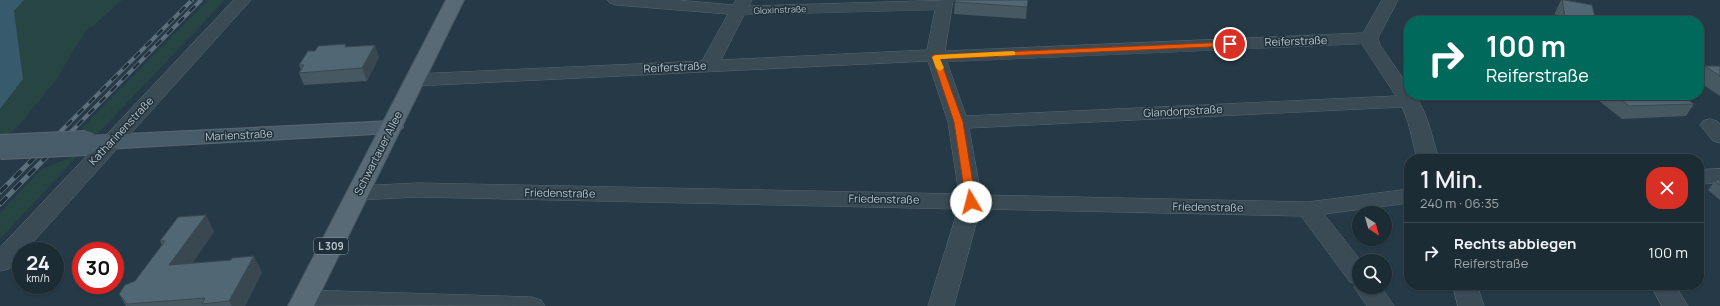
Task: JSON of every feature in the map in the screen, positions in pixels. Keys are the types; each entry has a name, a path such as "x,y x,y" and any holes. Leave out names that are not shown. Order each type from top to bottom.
{"main road":[{"name":"Schwartauer Allee","path":"302,303 455,0"},
{"name":"Marienstraße","path":"0,147 392,127"}],"street":[{"name":"Katharinenstraße","path":"0,263 110,142 243,0"},
{"name":"Gloxinstraße","path":"616,0 741,5 944,2"},
{"path":"1390,0 1369,38 1371,45 1404,94"},
{"path":"941,306 971,202 958,122 935,56 944,2"},
{"path":"709,65 741,5"},
{"name":"Reiferstraße","path":"415,80 709,65 1369,38"},
{"path":"1409,101 1418,122 1427,154"},
{"name":"Glandorpstraße","path":"958,122 1409,101"},
{"path":"1704,177 1720,176"},
{"name":"Friedenstraße","path":"358,193 418,190 1308,209 1404,197"},
{"path":"1308,209 1352,267"},
{"path":"1466,290 1470,306"},
{"path":"1666,290 1675,306"},
{"path":"1373,294 1382,306"},
{"path":"302,303 532,306"}],"green space":[{"path":"24,0 122,0 94,25 86,30 55,81 19,125 0,143 0,109 23,79 14,11"},
{"path":"208,0 225,0 98,133 94,135 81,129"},
{"path":"78,155 0,239 0,213 42,169"}],"water":[{"path":"0,0 24,0 14,11 23,79 0,109"}],"building":[{"path":"955,0 1028,0 1027,7 955,2"},
{"path":"1562,0 1592,5 1595,16 1565,16"},
{"path":"346,44 345,47 375,45 362,68 299,73 304,65 299,65 308,51 315,51 318,46"},
{"path":"1705,66 1720,66 1720,76"},
{"path":"1621,100 1689,100 1694,104 1629,106"},
{"path":"1720,180 1720,185 1715,181"},
{"path":"206,215 169,265 231,260 232,258 254,256 229,301 202,304 205,298 127,304 119,294 124,294 125,285 135,281 165,241 160,241 178,217"}],"railway":[{"path":"0,192 192,0"},
{"path":"66,137 201,0"},
{"path":"0,204 67,136"}],"slow traffic":[{"path":"940,68 936,57 1013,54"}],"route":[{"path":"971,202 962,138 936,57 1230,44"}]}
